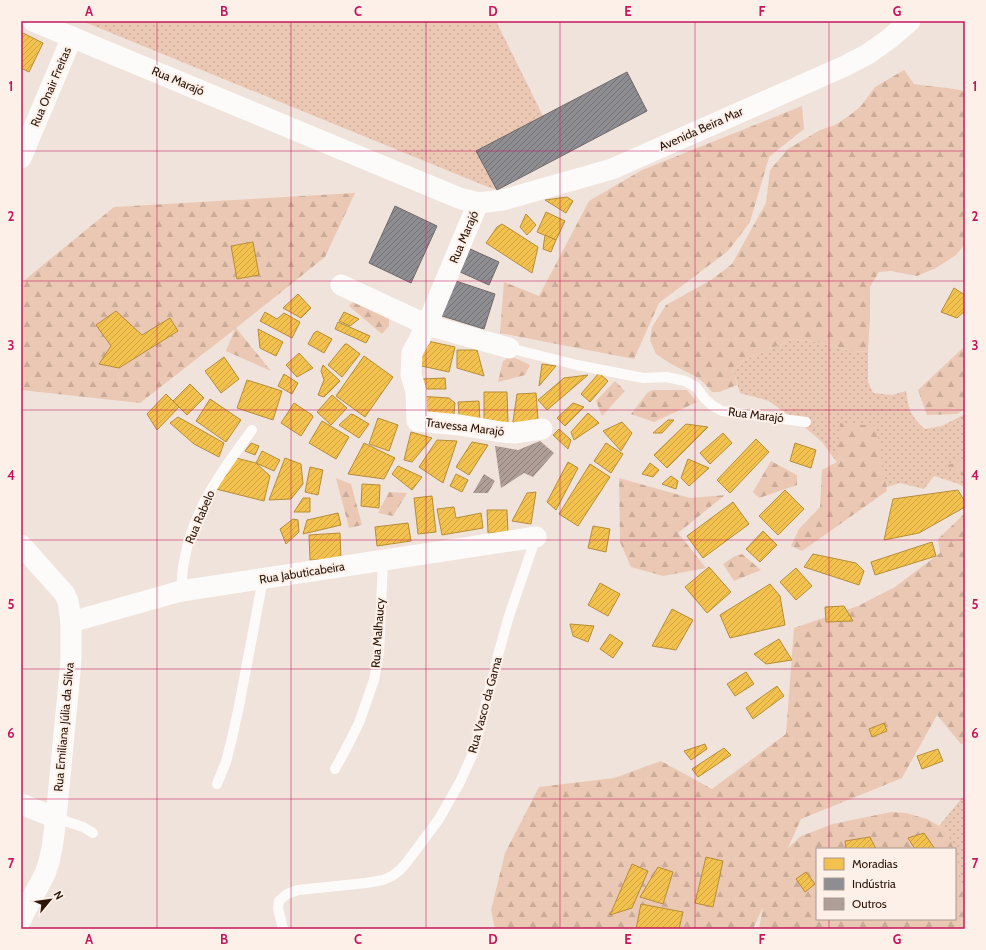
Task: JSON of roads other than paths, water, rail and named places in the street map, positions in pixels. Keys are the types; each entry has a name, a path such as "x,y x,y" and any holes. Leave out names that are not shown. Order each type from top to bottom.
{"street":[{"name":"Rua Marajó","path":"33,21 459,198 478,203 427,325 509,348"},
{"name":"Avenida Beira Mar","path":"478,203 511,198 612,168 845,66 868,54 910,21"},
{"name":"Rua Onair Freitas","path":"21,158 72,38"},
{"path":"341,285 427,325"},
{"name":"Travessa Marajó","path":"427,325 412,353 411,375 416,391 417,420 514,433 542,429"},
{"name":"Rua Jabuticabeira","path":"70,622 181,591 536,536"},
{"name":"Rua Emiliana Júlia da Silva","path":"21,545 64,593 68,601 71,645 70,672 56,818 49,862 45,874 22,915"},
{"path":"21,804 56,818"}],"lane":[{"name":"Rua Marajó","path":"509,348 577,365 643,378 666,377 685,381 696,387 705,399 722,411 806,422"},
{"name":"Rua Rabelo","path":"181,591 185,557 196,520 208,494 252,430"},
{"name":"Rua Vasco da Gama","path":"283,929 278,908 279,901 287,894 298,890 384,880 400,870 439,819 460,782 474,751 509,616 536,536"},
{"name":"Rua Malhaucy","path":"335,769 359,723 374,680 379,653 383,560"},
{"path":"217,784 226,762 232,738 263,579"},
{"path":"56,818 83,827 93,833"}]}
